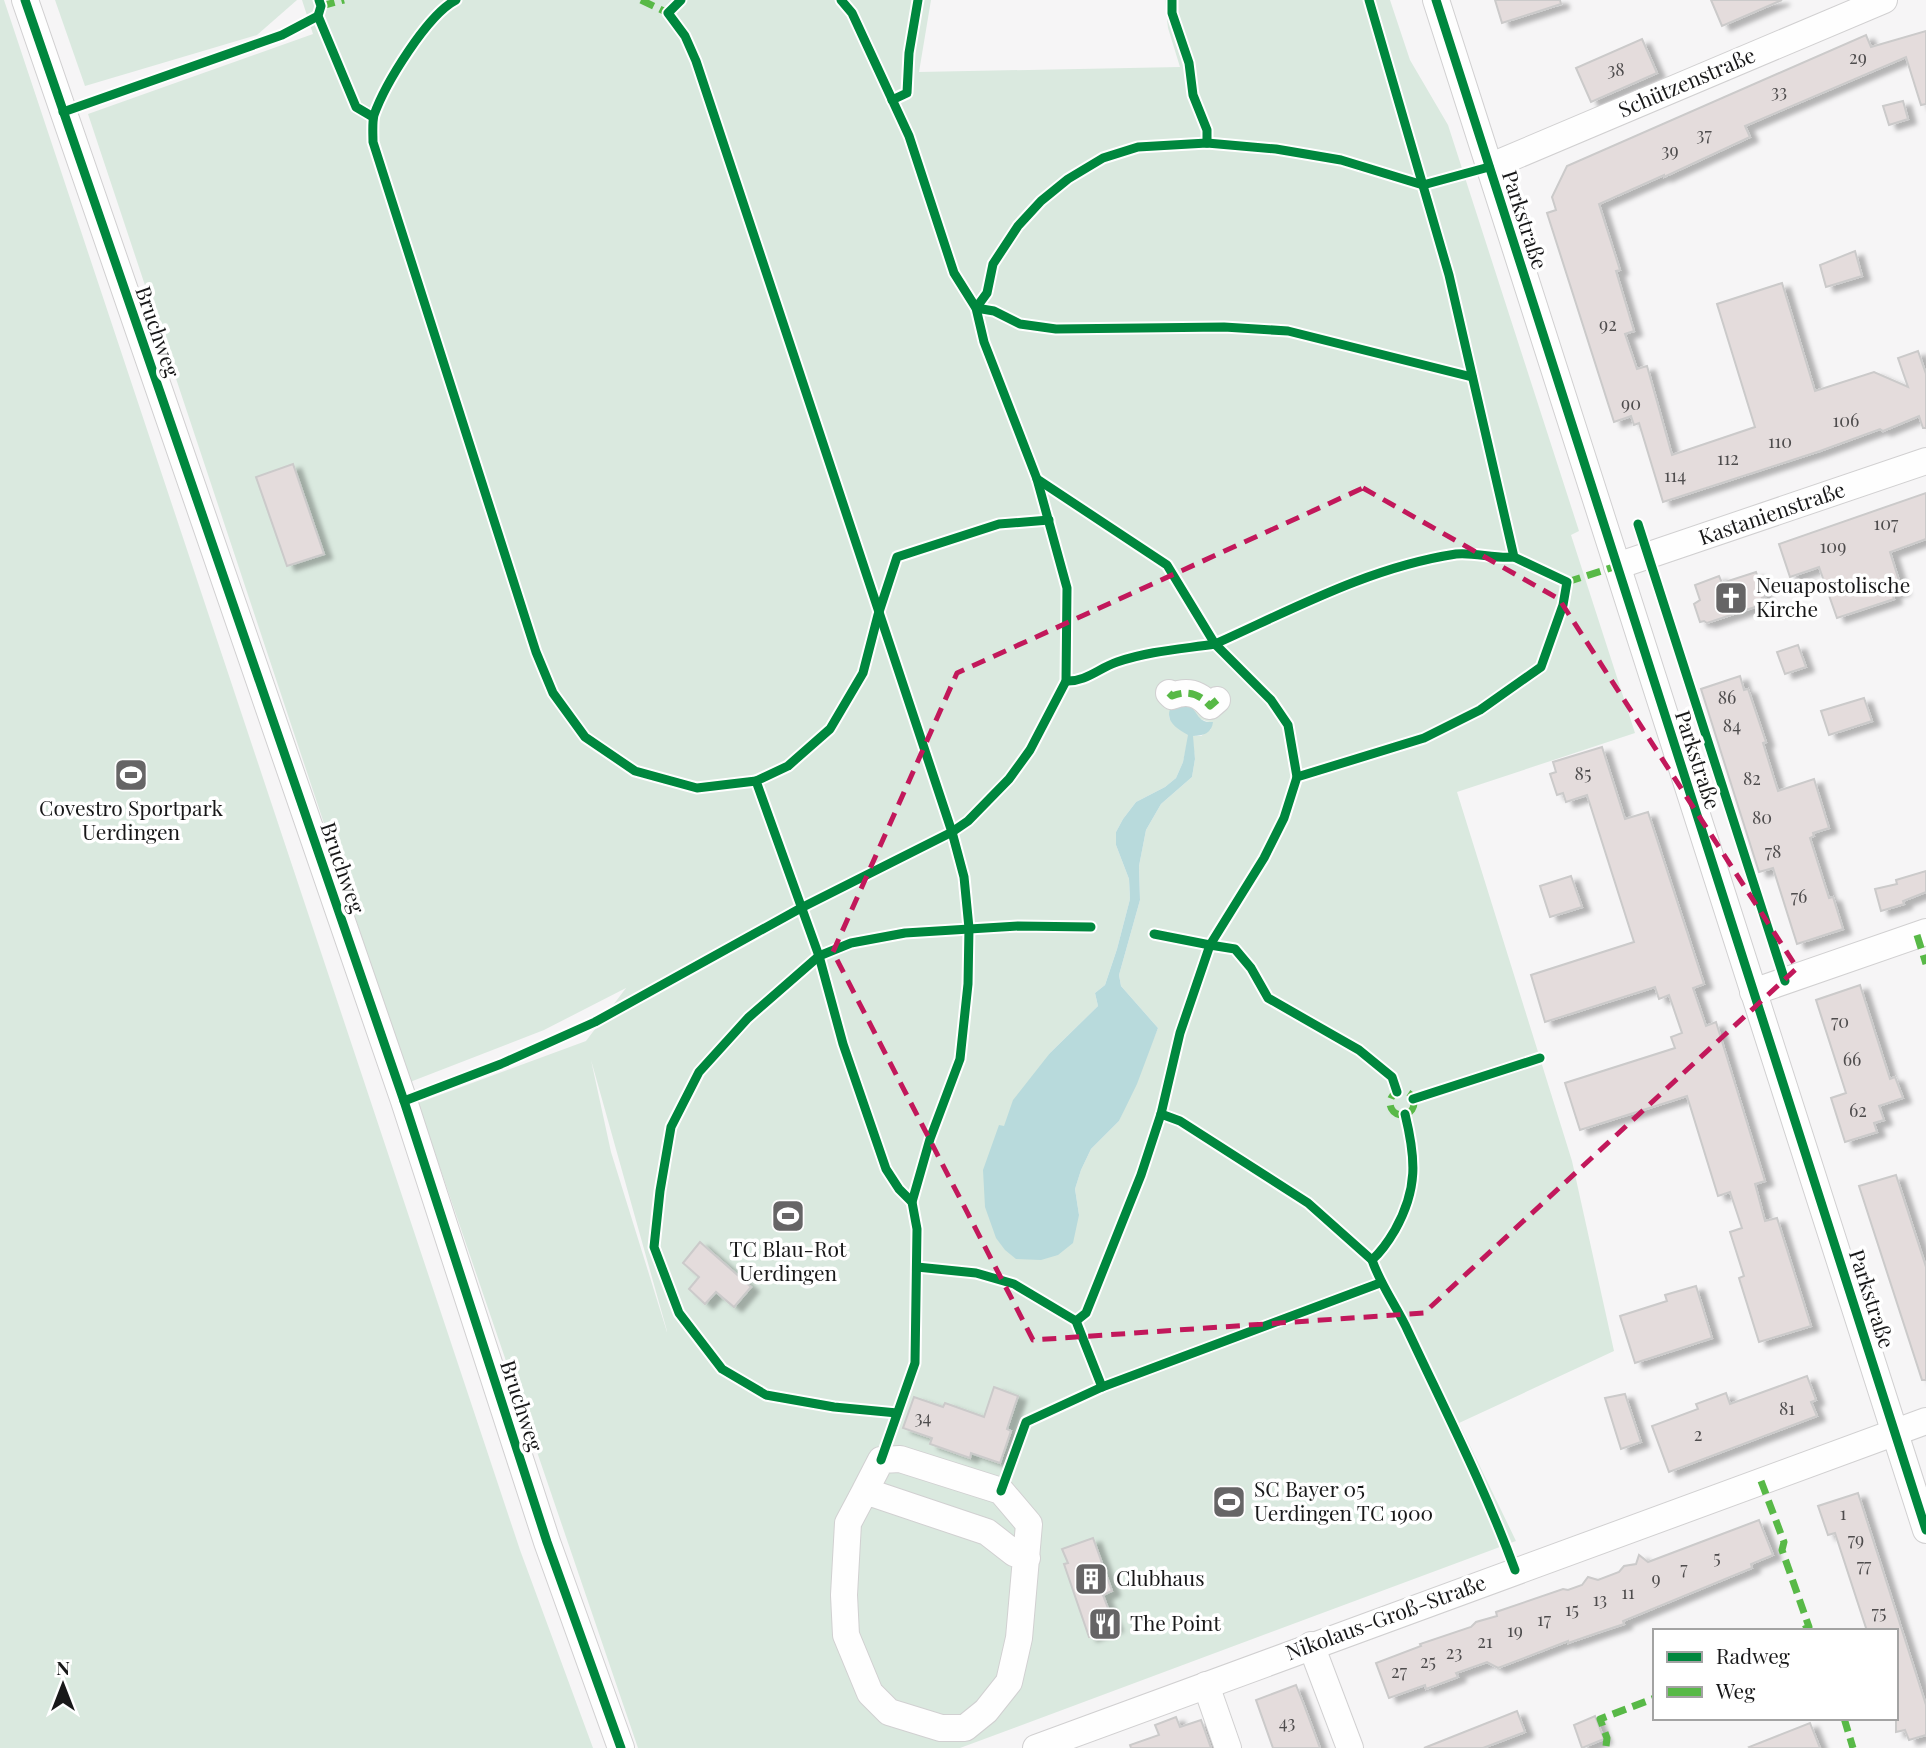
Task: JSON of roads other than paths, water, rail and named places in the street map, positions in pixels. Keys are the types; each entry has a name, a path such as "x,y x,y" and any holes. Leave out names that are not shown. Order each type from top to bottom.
{"street":[{"name":"Bruchweg","path":"26,0 404,1101 547,1542 621,1748"},
{"name":"Parkstraße","path":"1436,0 1926,1530"},
{"name":"Schützenstraße","path":"1489,167 1884,0"},
{"name":"Kastanienstraße","path":"1617,566 1926,461"},
{"path":"1169,692 1172,696 1183,692 1194,694 1210,706 1217,700"},
{"path":"1753,992 1926,932"},
{"name":"Nikolaus-Groß-Straße","path":"1036,1748 1926,1421"},
{"path":"900,1459 1001,1492 1029,1524 1019,1638 1009,1682 969,1738 889,1712 870,1693 846,1635 844,1595 848,1522 865,1492 881,1460 900,1459"},
{"path":"865,1492 987,1532 1014,1553 1027,1558"},
{"path":"1311,1645 1350,1748"},
{"path":"1206,1685 1228,1748"}],"water":[{"path":"1190,705 1201,719 1213,722 1212,726 1206,733 1193,736 1195,759 1192,777 1161,804 1146,830 1139,866 1140,900 1119,975 1121,986 1158,1028 1137,1084 1119,1121 1091,1149 1081,1170 1075,1189 1079,1215 1073,1243 1058,1255 1041,1260 1016,1259 996,1238 985,1207 983,1170 999,1125 1004,1126 1013,1100 1050,1053 1098,1006 1095,993 1105,985 1130,899 1129,879 1116,845 1116,832 1136,802 1176,778 1183,762 1188,735 1173,724 1169,712 1171,707"}],"place":[{"name":"Neuapostolische Kirche","path":"1731,598"},
{"name":"Covestro Sportpark Uerdingen","path":"131,775"},
{"name":"TC Blau-Rot Uerdingen","path":"788,1216"},
{"name":"SC Bayer 05 Uerdingen TC 1900","path":"1229,1502"},
{"name":"Clubhaus","path":"1091,1579"},
{"name":"The Point","path":"1105,1624"}]}
